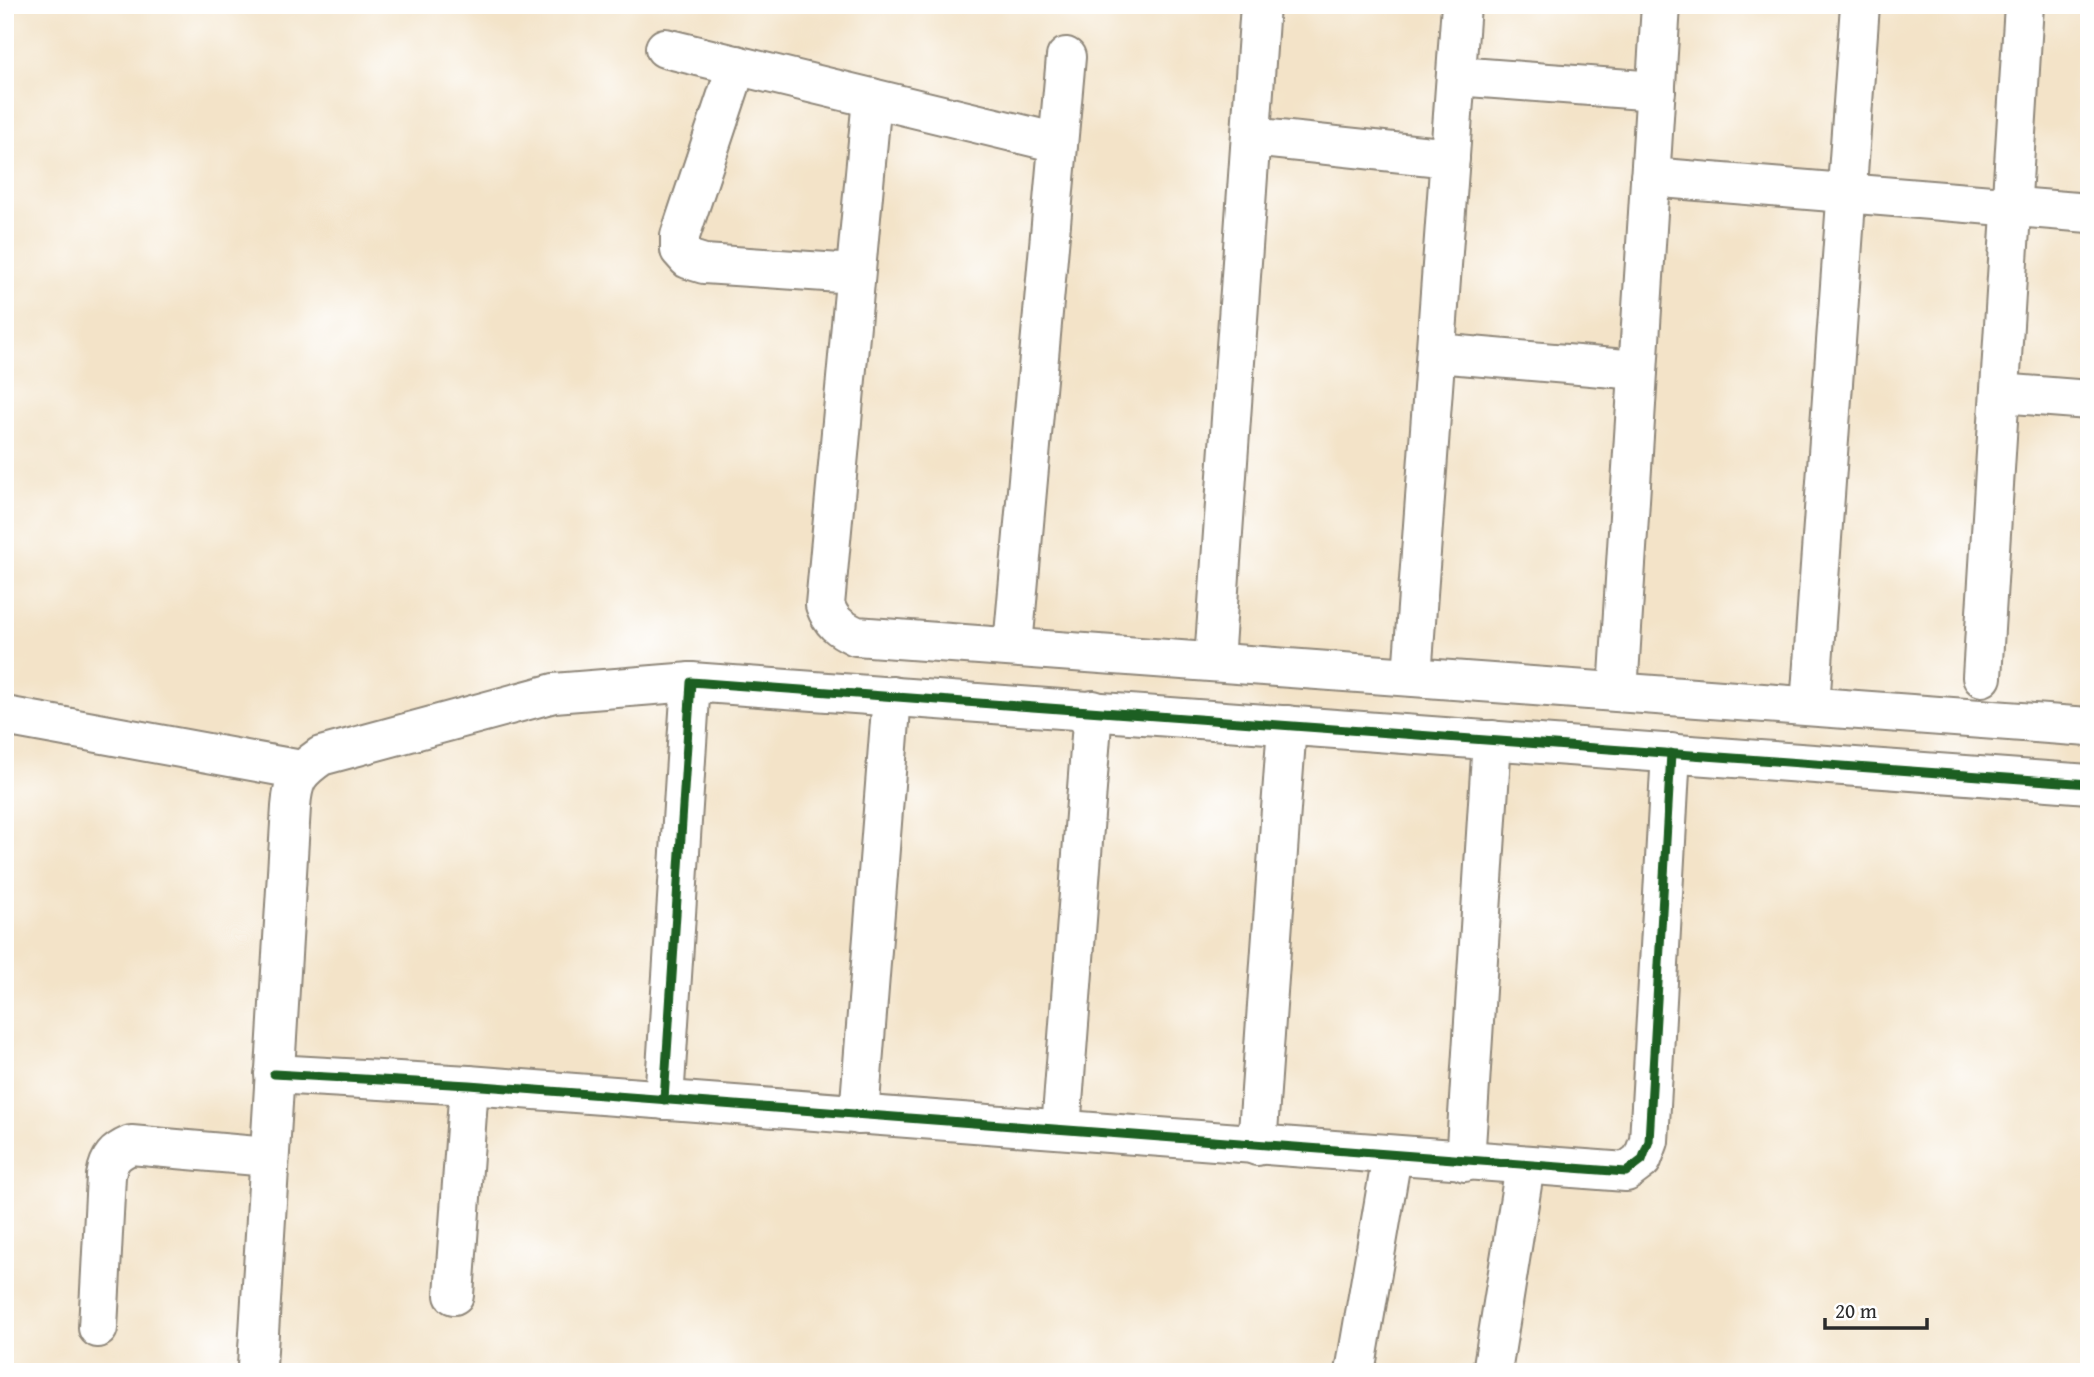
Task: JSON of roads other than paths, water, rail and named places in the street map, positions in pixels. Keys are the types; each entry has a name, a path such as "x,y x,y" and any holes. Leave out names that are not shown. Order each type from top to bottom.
{"street":[{"path":"1214,661 1260,5"},
{"path":"1412,676 1461,5"},
{"path":"1618,692 1661,5"},
{"path":"1810,706 1860,5"},
{"path":"1982,677 2024,5"},
{"path":"665,48 1058,144"},
{"path":"1013,646 1066,57"},
{"path":"737,65 680,236 680,250 688,259 704,264 855,274"},
{"path":"1456,76 1656,91"},
{"path":"872,98 825,605 830,618 839,628 856,636 2089,727"},
{"path":"1251,137 1450,158"},
{"path":"1650,177 2089,213"},
{"path":"1436,353 1638,370"},
{"path":"2000,393 2089,400"},
{"path":"664,1100 691,682"},
{"path":"257,1366 292,788 301,770 321,756 541,696 600,688 691,682 2089,785"},
{"path":"859,1115 892,696"},
{"path":"1061,1129 1093,710"},
{"path":"5,716 301,770"},
{"path":"1257,1146 1287,725"},
{"path":"1465,1162 1492,740"},
{"path":"274,1074 470,1085 1465,1162 1626,1172 1642,1160 1649,1141 1671,753"},
{"path":"454,1295 470,1085"},
{"path":"98,1328 106,1176 108,1162 116,1152 131,1145 269,1157"},
{"path":"1355,1372 1392,1156"},
{"path":"1492,1372 1525,1166"}]}
